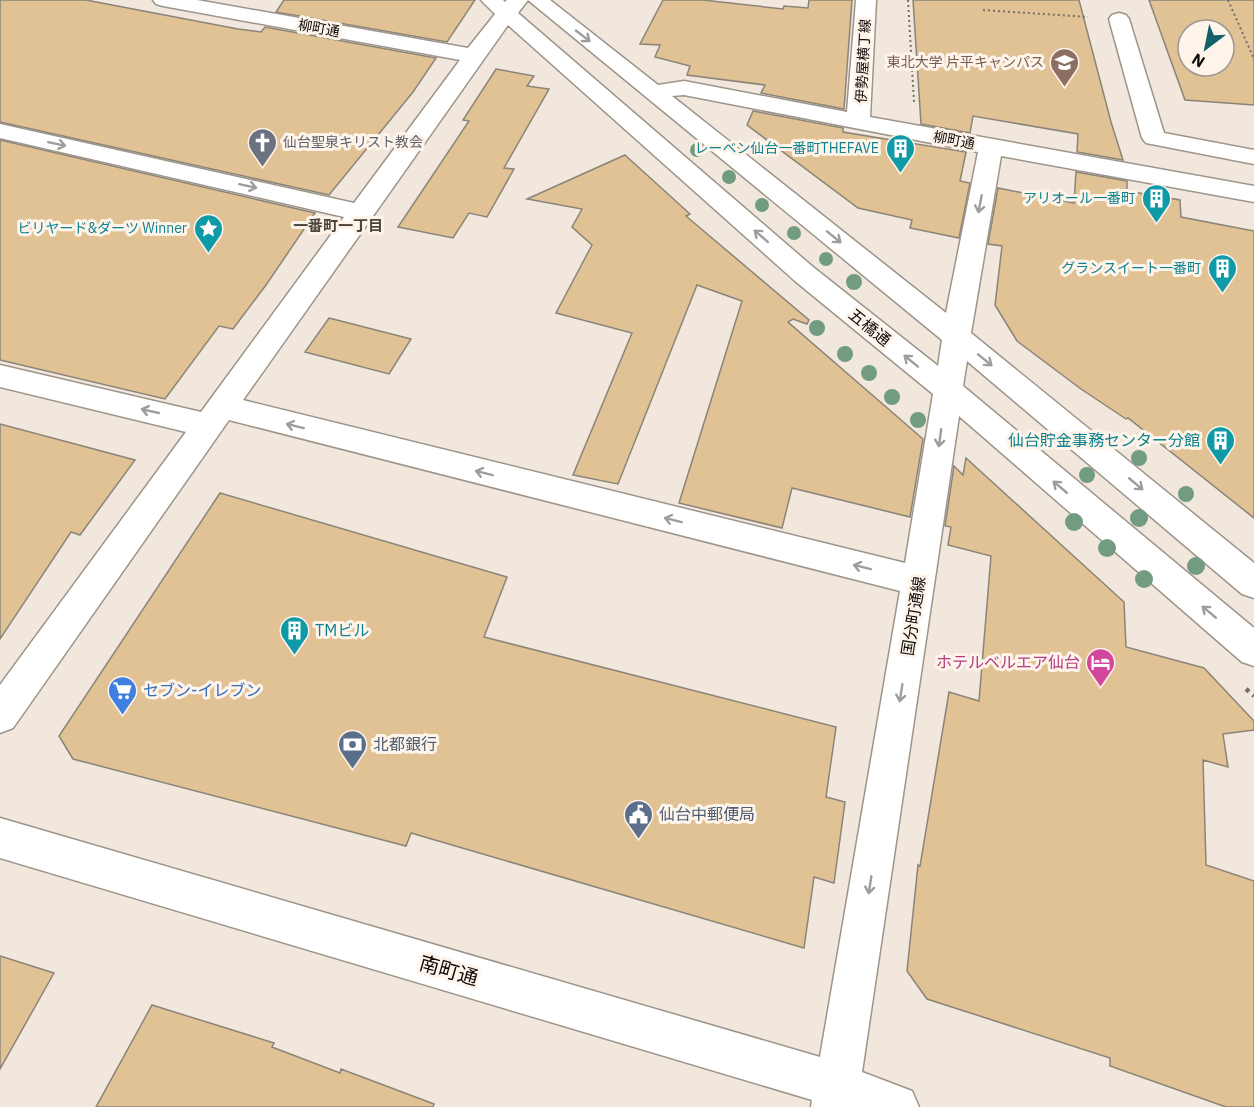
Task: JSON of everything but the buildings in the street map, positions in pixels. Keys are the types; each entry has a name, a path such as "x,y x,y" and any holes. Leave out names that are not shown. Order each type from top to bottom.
{"street":[{"name":"柳町通","path":"163,0 475,56"},
{"path":"538,0 1045,408 1254,583"},
{"name":"伊勢屋横丁線","path":"858,122 866,0"},
{"path":"0,715 475,56 505,5"},
{"name":"五橋通","path":"505,5 804,274 948,390 1254,650"},
{"path":"1119,19 1154,138 1254,157"},
{"name":"柳町通","path":"655,92 684,88 991,147 1254,194"},
{"path":"0,131 362,213"},
{"name":"国分町通線","path":"836,1096 956,337 991,147"},
{"path":"0,376 214,416 919,581"},
{"name":"南町通","path":"0,838 836,1096 896,1107"}],"path":[{"path":"908,0 914,111"},
{"path":"1228,0 1254,59"},
{"path":"983,10 1119,19"}],"place":[{"name":"東北大学 片平キャンパス","path":"1065,88"},
{"name":"仙台聖泉キリスト教会","path":"262,168"},
{"name":"レーベン仙台一番町THEFAVE","path":"900,174"},
{"name":"アリオール一番町","path":"1156,224"},
{"name":"ビリヤード&ダーツ Winner","path":"208,254"},
{"name":"グランスイート一番町","path":"1222,294"},
{"name":"仙台貯金事務センター分館","path":"1221,466"},
{"name":"TMビル","path":"294,656"},
{"name":"ホテルベルエア仙台","path":"1101,688"},
{"name":"セブン-イレブン","path":"122,716"},
{"name":"北都銀行","path":"352,770"},
{"name":"仙台中郵便局","path":"638,840"}],"district":[{"name":"一番町一丁目","path":"338,225"}]}
